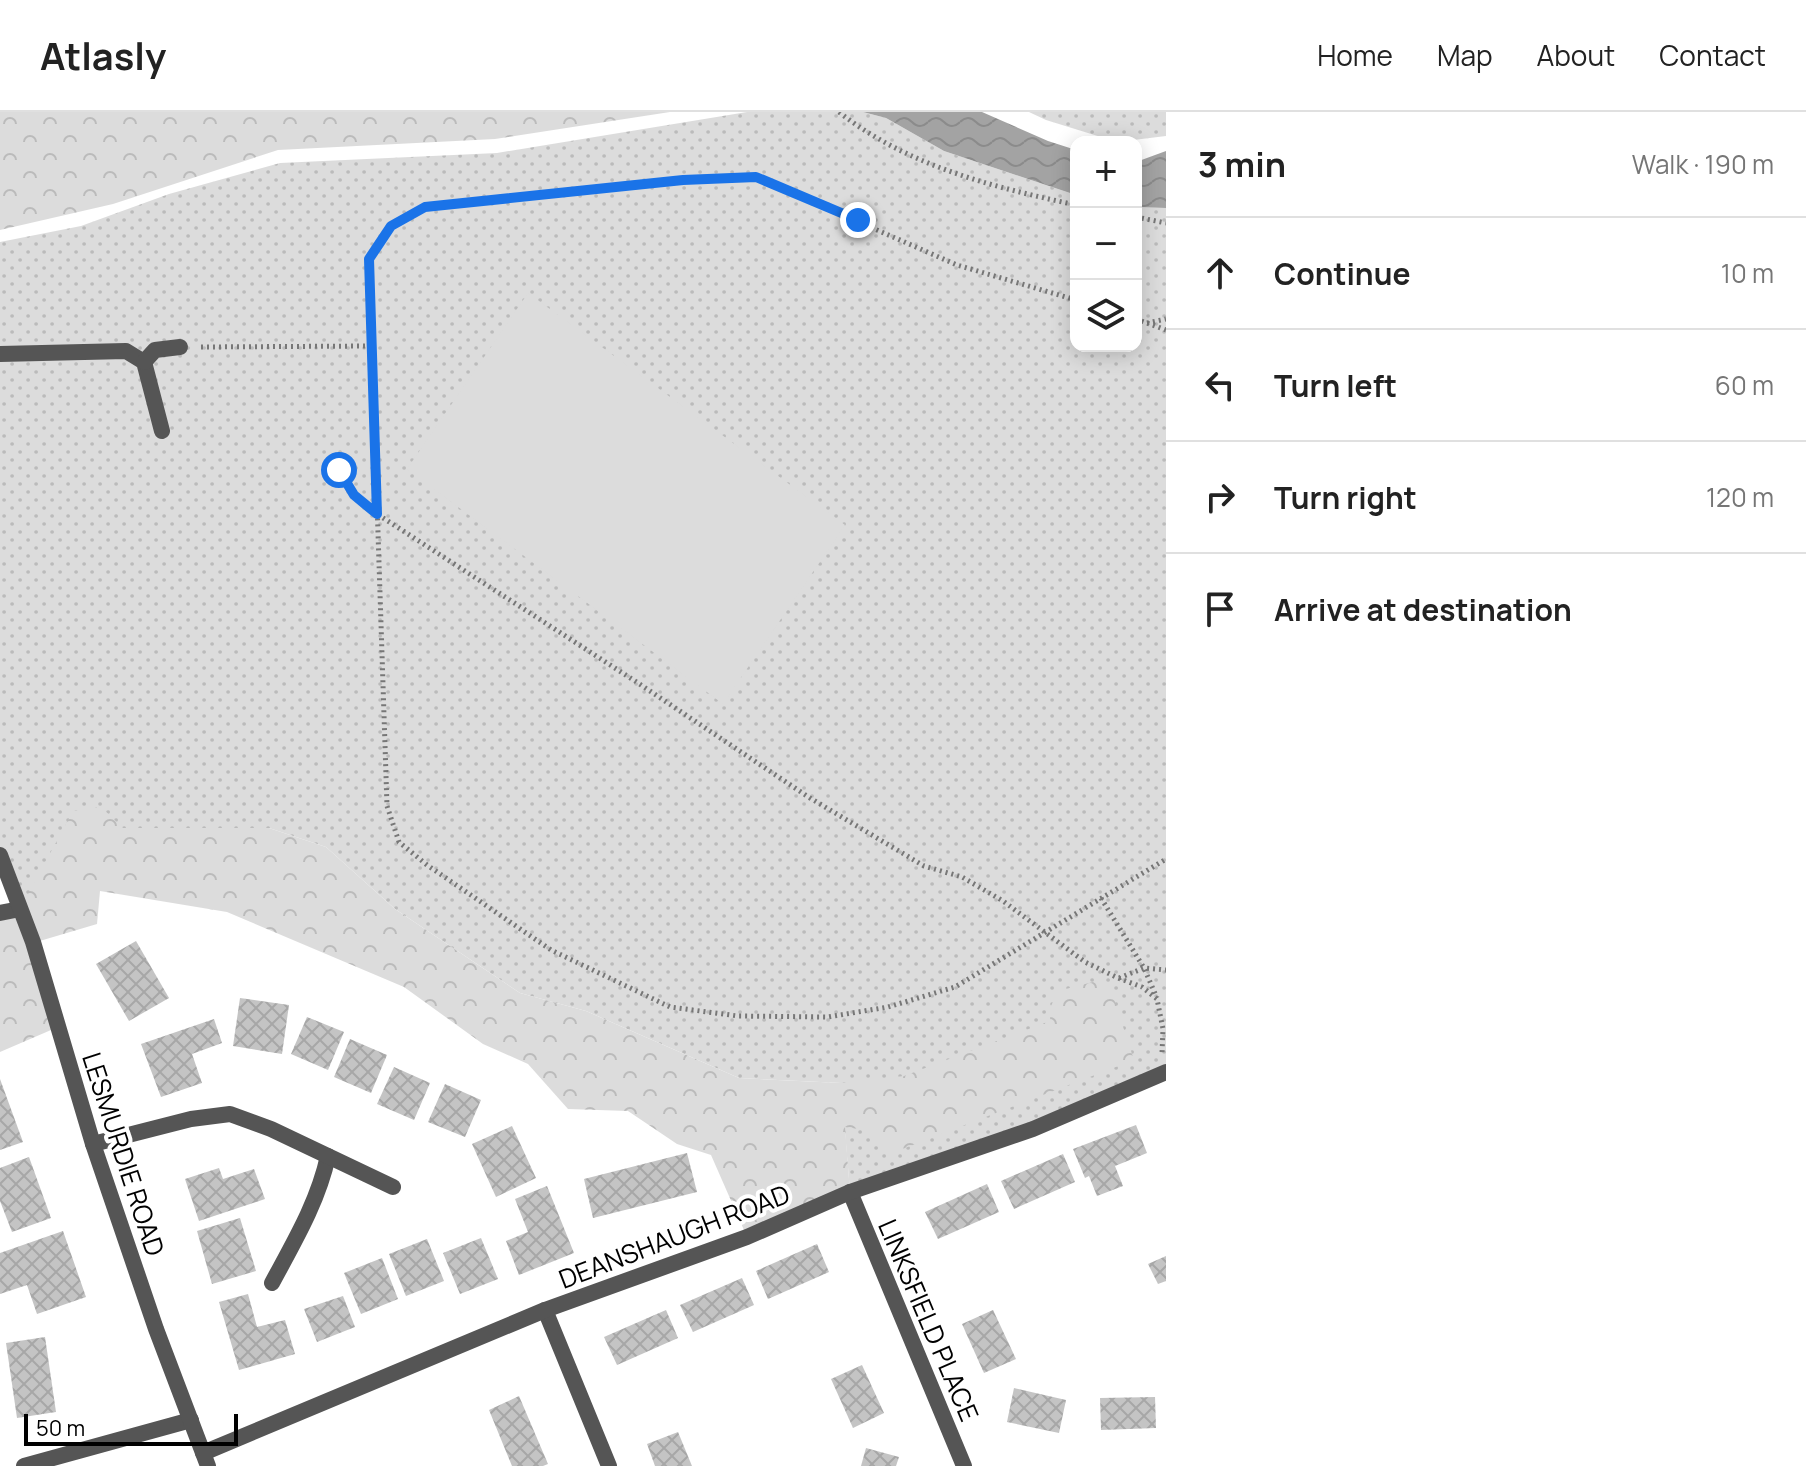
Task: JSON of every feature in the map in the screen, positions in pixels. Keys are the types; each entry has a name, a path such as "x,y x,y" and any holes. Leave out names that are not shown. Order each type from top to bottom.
{"street":[{"path":"144,362 155,350 180,347"},
{"path":"0,354 126,351 144,362 162,431"},
{"name":"LESMURDIE ROAD","path":"0,855 50,998 93,1144 156,1329 206,1460"},
{"path":"0,913 20,909"},
{"name":"DEANSHAUGH ROAD","path":"206,1460 545,1310 747,1237 850,1192 1033,1129 1164,1078"},
{"path":"93,1144 191,1119 230,1114 271,1129 393,1187"},
{"path":"272,1283 309,1212 322,1182 328,1156"},
{"name":"LINKSFIELD PLACE","path":"850,1192 964,1466"},
{"path":"545,1310 609,1466"},
{"path":"24,1466 191,1420"}],"path":[{"path":"839,112 911,156 998,188 1070,204"},
{"path":"1070,298 957,265 756,177 683,180 425,207 391,226 369,259 387,806 399,842 427,865 551,950 670,1007 738,1016 828,1017 888,1007 955,987 1166,859"},
{"path":"1142,218 1166,223"},
{"path":"1146,323 1166,319"},
{"path":"1142,321 1166,330"},
{"path":"180,347 371,346"},
{"path":"339,470 354,495 377,514 810,798 924,866 962,877 1003,901 1085,962 1142,987 1157,999"},
{"path":"1101,898 1144,968 1157,999 1163,1029 1164,1078"},
{"path":"1118,978 1144,968 1166,970"}],"green space":[{"path":"0,112 670,112 495,139 278,150 113,204 0,230"},
{"path":"747,112 863,112 886,118 944,151 1070,193 1070,352 1142,352 1142,207 1166,208 1166,1071 850,1192 841,1083 739,1078 586,1011 520,993 395,909 326,847 269,828 122,828 20,909 0,855 0,242 81,226 169,194 280,163 497,153"},
{"path":"1029,112 1166,112 1166,136 1142,139 1142,136 1098,136"},
{"path":"528,293 845,525 723,704 407,469"},
{"path":"101,807 123,828 269,828 326,847 395,909 520,993 586,1011 739,1078 841,1083 904,1076 1050,1021 1051,1006 1058,991 1093,982 1111,990 1134,1060 892,1153 871,1131 845,1127 850,1192 747,1237 711,1155 677,1144 628,1111 568,1109 528,1064 483,1044 404,987 227,912 100,891 97,924 33,943 58,1027 0,1052 0,913 20,909 73,811"}],"water":[{"path":"863,112 982,112 1070,148 1070,193 944,151 886,118"},
{"path":"1166,151 1166,208 1142,207 1142,160"}],"building":[{"path":"136,941 169,998 129,1021 96,964"},
{"path":"240,998 289,1005 282,1054 233,1046"},
{"path":"307,1017 344,1032 328,1070 291,1054"},
{"path":"214,1019 222,1043 192,1054 202,1083 161,1097 141,1044"},
{"path":"350,1039 387,1055 371,1093 334,1077"},
{"path":"394,1067 430,1083 414,1120 377,1104"},
{"path":"0,1079 23,1142 0,1150"},
{"path":"445,1084 481,1100 465,1137 428,1122"},
{"path":"1136,1125 1147,1153 1115,1166 1123,1186 1097,1196 1089,1176 1085,1178 1073,1149"},
{"path":"512,1126 536,1178 496,1197 472,1144"},
{"path":"687,1153 697,1192 593,1218 584,1179"},
{"path":"1063,1154 1075,1182 1014,1209 1001,1181"},
{"path":"29,1157 51,1218 12,1232 0,1201 0,1168"},
{"path":"219,1168 223,1179 254,1169 265,1199 199,1221 185,1179"},
{"path":"987,1184 999,1212 938,1239 925,1212"},
{"path":"547,1186 574,1253 519,1275 506,1241 528,1232 515,1199"},
{"path":"240,1218 256,1271 212,1284 197,1231"},
{"path":"63,1231 86,1297 37,1314 27,1285 0,1294 0,1253"},
{"path":"481,1238 498,1279 460,1294 443,1253"},
{"path":"427,1239 444,1281 406,1296 389,1254"},
{"path":"817,1244 829,1272 768,1299 756,1271"},
{"path":"1166,1256 1166,1281 1158,1284 1148,1264"},
{"path":"382,1258 398,1299 361,1314 344,1273"},
{"path":"742,1278 754,1305 693,1332 680,1305"},
{"path":"248,1294 257,1327 285,1320 295,1354 239,1370 219,1302"},
{"path":"343,1296 355,1327 317,1342 304,1309"},
{"path":"666,1310 678,1338 617,1365 604,1337"},
{"path":"993,1310 1016,1359 984,1373 962,1324"},
{"path":"45,1337 56,1412 17,1418 6,1343"},
{"path":"862,1365 884,1413 853,1428 831,1379"},
{"path":"1014,1388 1066,1400 1059,1433 1007,1422"},
{"path":"519,1396 548,1464 543,1466 512,1466 489,1410"},
{"path":"1155,1397 1156,1428 1101,1430 1100,1398"},
{"path":"678,1432 692,1466 655,1466 647,1444"},
{"path":"866,1448 899,1457 896,1466 861,1466"}],"route":[{"path":"339,470 354,495 377,514 369,259 391,226 425,207 683,180 756,177 858,220"}]}
